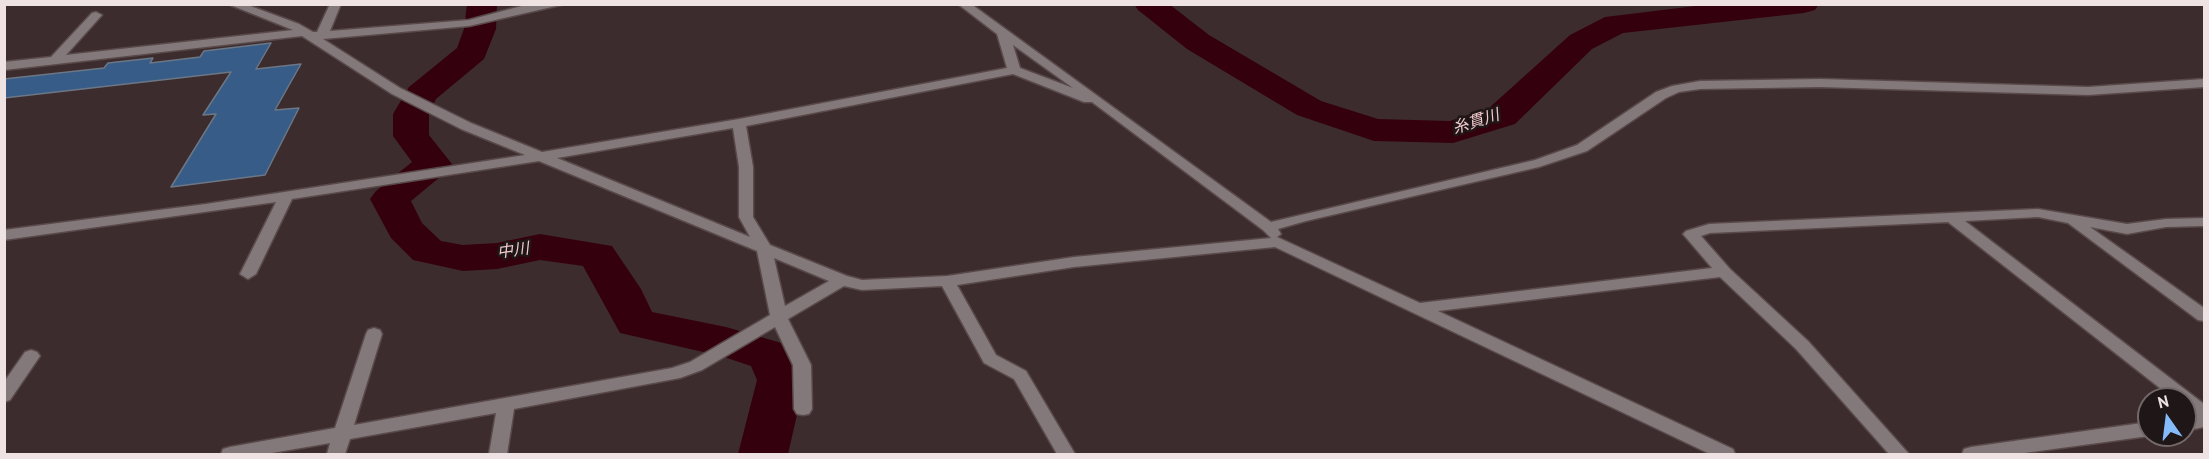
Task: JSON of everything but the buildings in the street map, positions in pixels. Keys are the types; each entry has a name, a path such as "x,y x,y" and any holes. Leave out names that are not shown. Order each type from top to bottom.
{"street":[{"path":"233,4 314,35 330,50 396,91 466,126 842,280 862,285 947,281 1074,262 1277,242 1726,454"},
{"path":"314,35 336,4"},
{"path":"4,66 314,35 469,23 495,13 560,4"},
{"path":"963,4 1269,227 1277,242"},
{"path":"55,60 96,15"},
{"path":"1003,33 1014,70"},
{"path":"4,235 286,196 539,157 739,123 1014,70 1068,93 1102,104"},
{"path":"1269,227 1302,217 1539,163 1582,148 1661,95 1676,89 1700,85 1820,83 2088,91 2205,83"},
{"path":"739,123 746,167 747,217 764,248 779,317 802,364 803,410"},
{"path":"248,274 286,196"},
{"path":"1900,454 1802,345 1724,272 1691,234 1709,230 2038,213 2127,229 2166,223 2205,222"},
{"path":"1952,218 2205,413"},
{"path":"2070,220 2205,316"},
{"path":"1420,308 1724,272"},
{"path":"230,454 674,374 696,366 842,280"},
{"path":"947,281 990,359 1020,375 1066,454"},
{"path":"336,454 374,334"},
{"path":"4,396 31,356"},
{"path":"498,454 506,405"},
{"path":"1971,454 2137,431"}],"waterway":[{"name":"中川","path":"482,4 480,29 472,52 421,94 411,114 411,136 433,164 390,199 405,229 428,251 463,258 497,256 540,247 597,255 619,289 636,323 726,342 769,355 781,380 763,454"},
{"name":"糸貫川","path":"1149,4 1198,42 1309,108 1374,130 1453,132 1502,116 1581,42 1616,24 1804,4"}]}
